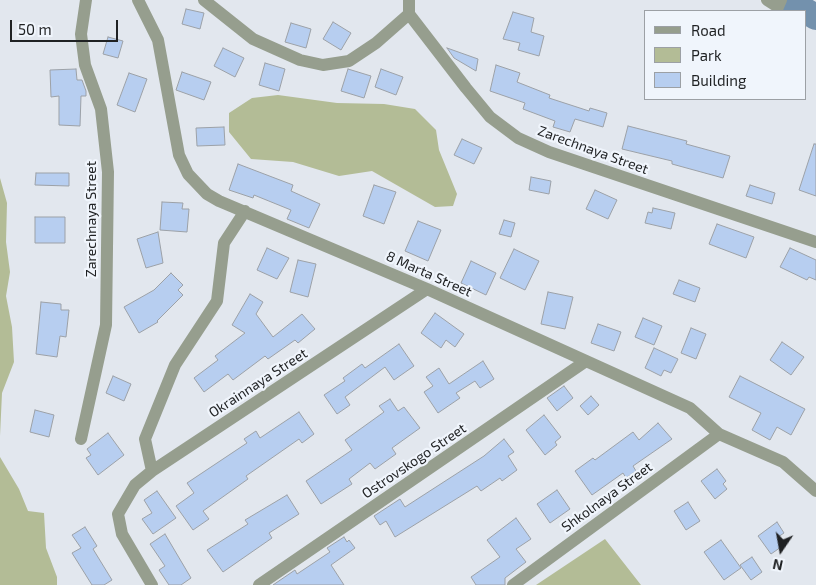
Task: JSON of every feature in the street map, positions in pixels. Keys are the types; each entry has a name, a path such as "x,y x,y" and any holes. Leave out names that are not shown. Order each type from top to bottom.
{"street":[{"name":"Zarechnaya Street","path":"81,439 106,325 108,172 101,109 85,65 81,34 86,0"},
{"name":"8 Marta Street","path":"138,0 158,40 179,155 188,174 207,194 218,201 427,289 690,408 719,434 783,462 816,491"},
{"path":"204,0 253,39 300,60 324,65 349,61 376,43 410,14 409,0"},
{"name":"Zarechnaya Street","path":"410,14 490,117 518,138 549,152 816,242"},
{"path":"152,470 145,439 175,365 217,300 224,243 245,211"},
{"name":"Okrainnaya Street","path":"152,585 122,534 118,514 135,486 152,470 427,289"},
{"name":"Ostrovskogo Street","path":"259,585 586,361"},
{"name":"Shkolnaya Street","path":"513,585 719,434"}],"green space":[{"path":"278,95 337,103 384,104 415,109 436,130 439,150 457,194 453,206 435,207 372,171 339,176 293,162 251,159 229,132 229,113 252,98"},
{"path":"0,178 7,203 6,242 10,272 6,296 12,327 14,362 2,393 0,436"},
{"path":"0,457 19,489 28,511 44,513 46,548 57,577 57,585 0,585"},
{"path":"605,539 641,585 536,585"}],"building":[{"path":"186,9 204,13 200,29 182,24"},
{"path":"513,12 534,18 531,32 544,36 539,56 518,50 520,43 503,39"},
{"path":"333,22 351,33 341,50 323,39"},
{"path":"291,23 311,29 306,48 285,42"},
{"path":"108,37 123,41 118,58 103,54"},
{"path":"223,48 244,58 235,77 214,66"},
{"path":"447,48 478,59 476,71 454,58"},
{"path":"265,63 285,69 279,91 259,85"},
{"path":"496,65 520,73 517,82 550,95 549,98 589,111 590,108 607,113 603,127 575,119 570,132 553,127 555,121 523,109 525,103 490,91"},
{"path":"76,69 77,80 82,80 86,91 86,96 81,96 80,126 59,125 59,96 51,97 50,70"},
{"path":"348,69 371,76 364,98 341,91"},
{"path":"381,69 403,77 396,95 375,87"},
{"path":"182,72 211,82 204,100 176,90"},
{"path":"129,73 147,79 135,112 117,105"},
{"path":"628,126 687,141 686,144 730,156 723,178 672,164 672,161 622,149"},
{"path":"224,127 225,145 197,146 196,128"},
{"path":"462,139 482,148 474,164 454,155"},
{"path":"814,144 816,144 816,196 799,190"},
{"path":"238,164 293,185 291,191 320,204 309,228 287,219 291,210 254,195 253,198 229,190"},
{"path":"36,173 69,173 69,186 35,185"},
{"path":"531,177 551,181 549,194 529,190"},
{"path":"374,185 396,192 384,224 363,216"},
{"path":"750,185 775,193 772,204 746,196"},
{"path":"595,190 617,200 608,219 586,209"},
{"path":"162,202 183,203 182,209 189,209 187,232 160,230"},
{"path":"653,208 675,213 671,229 645,223 648,212 652,213"},
{"path":"35,217 65,217 65,243 35,243"},
{"path":"504,220 515,223 511,237 499,234"},
{"path":"418,221 441,230 428,261 405,251"},
{"path":"717,224 754,237 746,258 709,244"},
{"path":"158,232 163,263 146,268 137,239"},
{"path":"267,248 289,258 277,279 257,270"},
{"path":"790,248 816,260 816,280 809,277 807,280 780,267"},
{"path":"514,249 539,261 525,290 500,278"},
{"path":"298,260 316,264 308,297 290,292"},
{"path":"471,261 496,273 486,295 461,283"},
{"path":"171,273 183,285 178,290 183,295 158,322 139,333 124,307 154,290"},
{"path":"679,280 700,288 695,302 673,294"},
{"path":"548,292 573,297 565,329 541,324"},
{"path":"250,294 263,302 256,314 273,337 302,314 315,329 298,343 295,340 268,359 265,356 233,380 228,374 204,392 194,378 218,360 215,356 245,333 232,325"},
{"path":"41,302 61,304 61,310 69,310 66,337 60,336 57,357 36,354"},
{"path":"435,313 464,334 455,347 446,340 441,348 421,333"},
{"path":"643,318 662,326 654,345 635,337"},
{"path":"598,324 621,332 614,351 591,343"},
{"path":"691,328 706,334 696,359 681,353"},
{"path":"782,342 804,357 791,375 770,360"},
{"path":"399,344 414,366 394,380 385,367 345,397 350,405 337,414 324,395 345,381 343,378 362,364 365,368"},
{"path":"654,348 678,359 671,373 664,370 661,376 645,368"},
{"path":"483,361 494,379 480,388 475,381 456,393 460,398 438,413 424,392 433,386 426,377 439,368 449,384"},
{"path":"113,376 131,384 124,401 106,393"},
{"path":"740,376 805,409 791,435 777,427 770,440 752,430 761,413 729,397"},
{"path":"564,386 573,398 557,411 547,398"},
{"path":"591,396 599,405 588,415 580,406"},
{"path":"390,399 398,411 404,407 420,428 392,448 396,454 375,469 370,463 349,479 352,484 321,504 306,481 352,450 345,440 384,412 379,406"},
{"path":"35,410 54,415 49,437 30,432"},
{"path":"299,412 314,434 302,443 299,439 246,476 248,479 203,511 209,519 193,530 176,506 194,493 187,483 247,443 244,439 256,431 260,438"},
{"path":"544,415 561,437 555,442 557,445 545,455 526,430"},
{"path":"658,423 672,439 633,466 636,471 626,478 623,473 592,495 575,471 593,458 595,460 633,432 639,440"},
{"path":"108,433 124,455 98,475 86,458 91,455 87,449"},
{"path":"504,439 514,452 508,456 517,470 502,481 500,478 481,491 477,486 395,537 386,521 380,525 374,516 400,499 405,507 484,456"},
{"path":"717,469 726,481 723,484 727,489 715,499 701,481"},
{"path":"557,490 570,509 550,523 537,504"},
{"path":"157,491 176,518 153,534 142,519 152,513 144,500"},
{"path":"287,495 299,514 269,533 272,538 223,572 207,550 248,524 245,520"},
{"path":"688,502 700,521 686,530 674,511"},
{"path":"516,518 531,539 516,549 526,562 505,578 505,585 476,585 471,577 500,557 487,540"},
{"path":"777,522 784,533 778,537 784,545 771,554 758,536"},
{"path":"85,527 97,546 93,549 112,580 104,585 92,585 72,553 81,548 72,535"},
{"path":"165,534 191,578 181,585 169,585 159,570 165,566 150,544"},
{"path":"344,537 355,548 331,565 344,585 273,585 295,570 297,574 330,552 327,548"},
{"path":"721,540 741,568 724,580 704,552"},
{"path":"752,557 762,572 751,580 740,565"}],"waterway":[{"path":"787,0 804,10"},
{"path":"806,11 816,17"}]}
